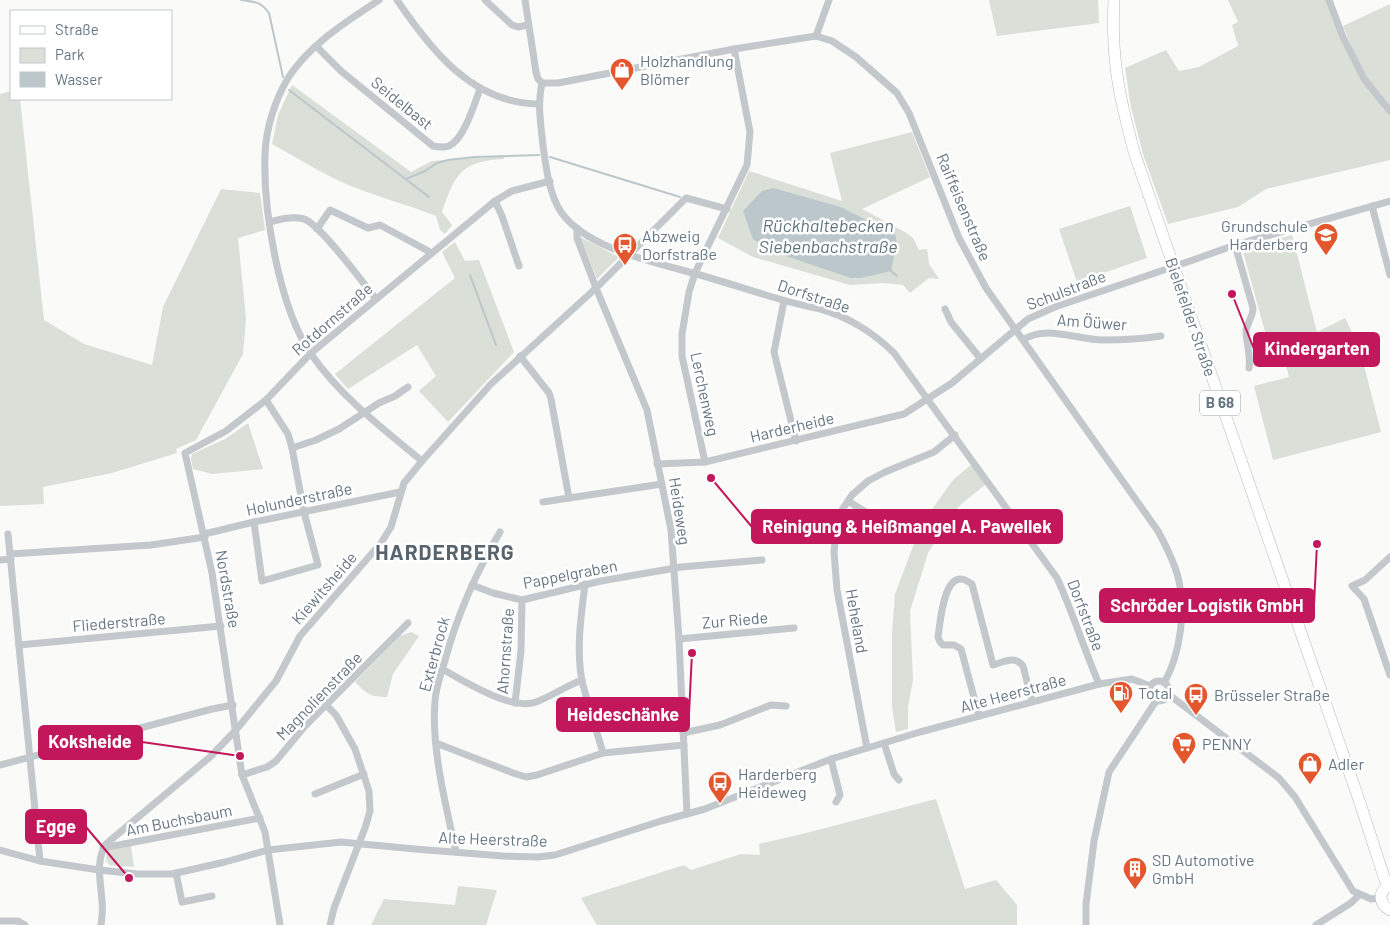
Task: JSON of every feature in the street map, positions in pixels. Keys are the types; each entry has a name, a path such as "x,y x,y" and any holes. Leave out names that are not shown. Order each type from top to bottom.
{"main road":[{"name":"Bielefelder Straße","path":"1114,0 1113,30 1116,68 1134,155 1389,882"},
{"path":"1389,882 1382,891 1381,898 1383,905 1390,910"}],"street":[{"path":"379,0 316,46 289,78 276,104 268,131 265,152 266,193 281,284 296,328 311,353 335,384 363,412 422,462"},
{"path":"397,0 436,52 457,73 480,89 513,100 538,104"},
{"path":"486,0 512,25 518,27 528,25"},
{"path":"525,0 538,79 542,83 550,84 734,49 816,36 829,0"},
{"path":"1329,0 1343,37 1364,79 1390,111"},
{"name":"Raiffeisenstraße","path":"816,36 832,41 856,57 896,93 909,113 964,249 986,288 1158,531 1173,559 1182,599 1181,621 1171,666 1164,683"},
{"name":"Seidelbast","path":"316,46 341,72 432,146 449,145 458,138 480,89"},
{"name":"Lerchenweg","path":"705,462 682,356 683,326 689,292 695,273 727,210 747,165 750,132 734,49"},
{"name":"Dorfstraße","path":"542,83 538,104 545,162 558,208 577,228 628,256 695,273 784,301 821,309 856,324 871,333 894,353 1057,578 1099,684"},
{"name":"Rotdornstraße","path":"185,453 226,431 266,400 311,353 495,201 512,190 550,181"},
{"name":"Kiewitsheide","path":"103,848 210,757 236,730 276,681 300,636 382,543 391,527 404,482 492,384 520,356 596,288 686,198 727,210"},
{"path":"495,201 519,266"},
{"name":"Schulstraße","path":"928,399 952,383 1028,319 1055,307 1235,245 1390,201"},
{"path":"1372,206 1390,275"},
{"path":"317,229 330,210 368,228 380,225 432,253"},
{"path":"270,222 287,217 306,220 317,229 345,260 376,299"},
{"name":"Heideweg","path":"577,228 577,238 596,288 647,410 671,530 679,639 687,814"},
{"path":"1235,245 1253,308 1253,315 1246,331 1250,357 1249,368"},
{"path":"784,301 774,352 796,441"},
{"path":"945,309 950,322 980,358"},
{"name":"Am Öüwer","path":"1023,340 1030,335 1047,333 1101,340 1132,340 1161,336"},
{"path":"520,356 549,393 569,498"},
{"path":"292,448 316,440 339,429 363,412 395,396 408,387"},
{"name":"Harderheide","path":"658,464 705,462 796,441 904,414 928,399"},
{"path":"254,522 262,581 318,565 304,512 288,434 266,400"},
{"name":"Heheland","path":"867,748 837,590 834,552 838,516 848,501 868,481 934,452 955,435"},
{"name":"Nordstraße","path":"185,453 205,535 221,626 242,775 250,799 260,818 268,850 280,925"},
{"path":"543,502 662,484"},
{"name":"Holunderstraße","path":"0,560 10,557 151,545 400,492"},
{"path":"848,501 888,526 897,522"},
{"name":"Exterbrock","path":"456,852 436,743 435,701 442,669 461,608 500,532"},
{"path":"8,534 40,861"},
{"path":"1390,557 1365,580 1352,586 1364,599 1390,675"},
{"name":"Pappelgraben","path":"472,585 493,593 522,600 585,584 681,568 762,560"},
{"path":"979,716 961,649 954,645 943,646 938,637 946,591 954,581 961,579 972,584 993,664 1013,659 1020,661 1032,702"},
{"path":"585,584 581,618 580,650 582,680 603,753"},
{"name":"Ahornstraße","path":"515,704 521,651 522,600"},
{"name":"Magnolienstraße","path":"242,775 268,767 276,761 305,726 408,623"},
{"name":"Fliederstraße","path":"19,645 221,626"},
{"name":"Zur Riede","path":"679,639 794,628"},
{"path":"442,669 478,688 515,704 534,703 582,680"},
{"name":"Alte Heerstraße","path":"0,850 40,861 137,874 174,873 268,850 341,842 398,848 538,857 555,855 726,802 831,759 979,716 1099,684 1132,679 1150,686"},
{"path":"1156,701 1150,695 1150,686 1158,681 1164,683 1168,688 1167,696"},
{"path":"1086,925 1086,904 1094,841 1109,772 1156,701 1167,696"},
{"path":"1167,696 1279,778 1300,805 1348,884 1359,895 1371,899 1381,898"},
{"path":"0,765 212,708 233,705"},
{"path":"326,705 344,726 370,792 370,811 334,908 330,925"},
{"path":"683,733 720,725 771,705 786,706"},
{"path":"436,743 513,773 526,776 537,775 603,753 684,745"},
{"path":"884,743 894,774 899,780"},
{"path":"831,759 840,795 836,802"},
{"path":"315,794 364,774"},
{"name":"Am Buchsbaum","path":"103,848 260,818"},
{"path":"101,925 102,903 99,870 103,848"},
{"path":"174,873 182,902 212,896"},
{"path":"1316,925 1351,903 1359,895"},
{"path":"0,921 18,921 25,925"}],"green space":[{"path":"989,0 1098,0 1099,23 997,36"},
{"path":"1228,0 1326,0 1352,48 1343,26 1390,4 1390,160 1266,189 1238,207 1168,224 1143,154 1131,107 1125,68 1166,50 1179,71 1199,67 1238,46 1232,25 1238,22"},
{"path":"292,85 411,172 432,161 503,156 504,159 478,163 462,172 456,179 442,212 452,225 445,234 440,230 436,216 344,183 272,144 278,115"},
{"path":"10,91 10,100 20,100 44,320 84,344 152,365 163,307 221,189 260,193 265,230 238,238 246,319 243,354 196,440 176,449 177,453 112,473 43,487 44,504 0,506 0,94"},
{"path":"912,132 930,177 862,209 905,232 913,238 919,250 927,249 929,264 939,279 929,278 910,293 903,285 883,283 850,285 753,257 718,238 749,171 842,201 830,153","holes":["774,188 841,207 895,234"]},
{"path":"1130,206 1147,258 1077,282 1059,229"},
{"path":"1292,235 1317,332 1345,318 1359,346 1381,432 1273,460 1254,386 1289,377 1279,339 1267,339 1242,248"},
{"path":"580,237 619,257 597,279"},
{"path":"455,242 465,261 479,260 514,352 448,422 419,391 436,376 417,345 348,389 335,374 455,278 442,252"},
{"path":"248,423 263,469 212,474 193,469 192,454 225,439"},
{"path":"972,464 986,484 960,505 928,553 910,611 913,680 908,707 908,729 896,732 892,707 892,633 895,594 918,529 953,480"},
{"path":"411,632 419,636 393,674 387,697 369,694 355,682 400,636"},
{"path":"936,799 965,889 996,880 1017,905 1017,925 597,925 581,898 684,865 691,870 741,854 760,855 759,844"},
{"path":"131,846 134,867 109,865 106,859 107,851"},
{"path":"458,886 497,890 486,925 371,925 384,899 455,905"}],"water":[{"name":"Rückhaltebecken Siebenbachstraße","path":"774,188 841,207 895,234 897,243 891,271 861,278 851,278 771,251 753,239 743,211 762,191"}],"waterway":[{"path":"241,0 260,4 269,13 283,77"},
{"path":"289,90 429,197"},
{"path":"406,179 425,171 437,163 448,160 474,157 539,155"},
{"path":"550,157 680,197"},
{"path":"891,271 897,276"},
{"path":"470,275 496,345"}],"place":[{"name":"Holzhandlung Blömer","path":"622,91"},
{"name":"Grundschule Harderberg","path":"1326,256"},
{"name":"Abzweig Dorfstraße","path":"625,266"},
{"name":"Kindergarten","path":"1232,294"},
{"name":"Reinigung & Heißmangel A. Pawellek","path":"711,478"},
{"name":"Schröder Logistik GmbH","path":"1317,544"},
{"name":"Heideschänke","path":"692,653"},
{"name":"Total","path":"1121,714"},
{"name":"Brüsseler Straße","path":"1196,716"},
{"name":"Koksheide","path":"240,756"},
{"name":"PENNY","path":"1184,765"},
{"name":"Adler","path":"1310,785"},
{"name":"Harderberg Heideweg","path":"720,804"},
{"name":"Egge","path":"129,878"},
{"name":"SD Automotive GmbH","path":"1135,890"}],"district":[{"name":"HARDERBERG","path":"445,553"}]}
